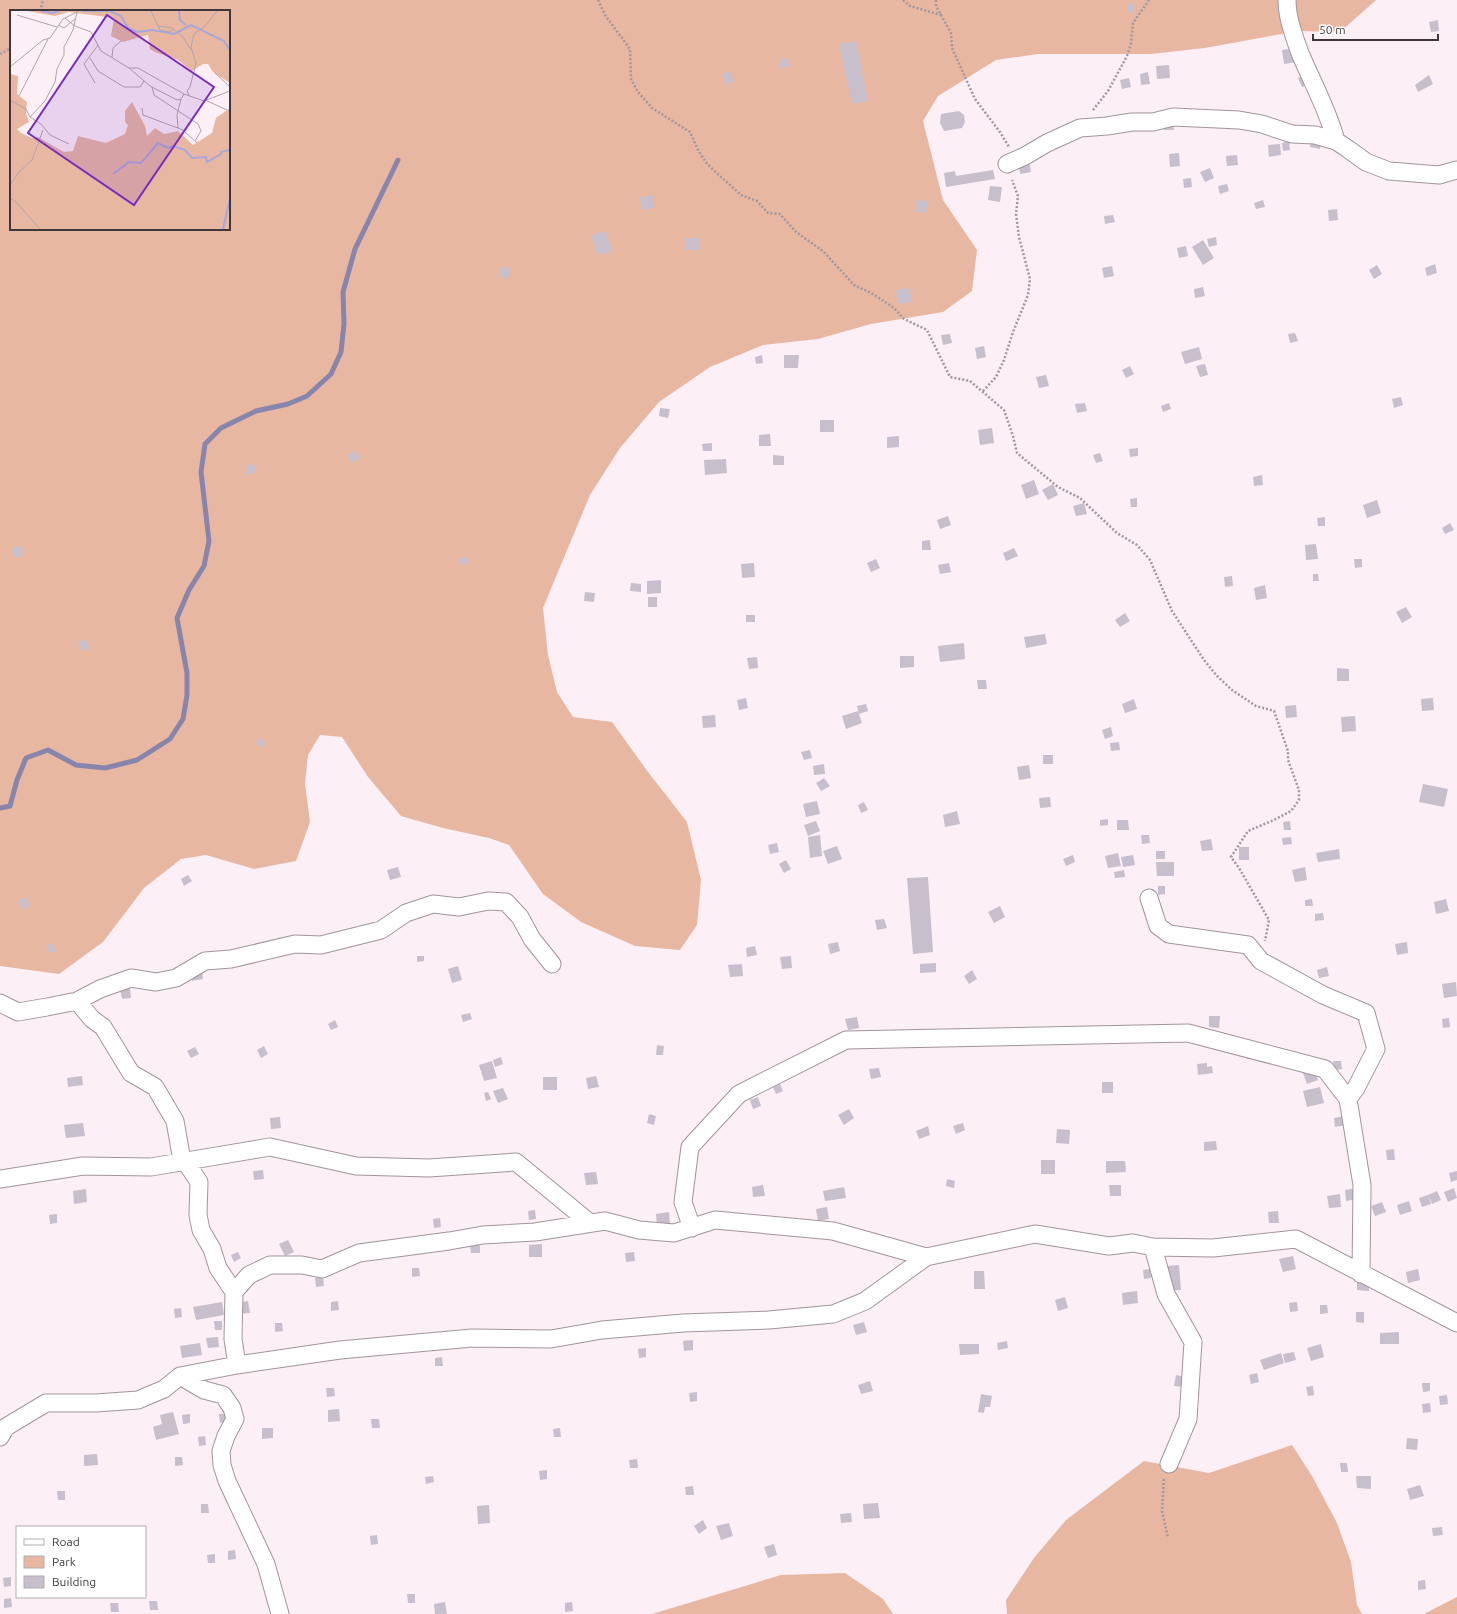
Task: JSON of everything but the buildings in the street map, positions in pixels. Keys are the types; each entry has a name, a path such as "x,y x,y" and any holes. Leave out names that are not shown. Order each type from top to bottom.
{"street":[{"path":"1287,0 1287,8 1293,34 1313,85 1331,124 1336,141"},
{"path":"1007,164 1080,128 1132,122 1153,122 1173,117 1239,120 1262,124 1292,134 1314,135 1336,141 1366,162 1389,171 1439,175 1457,170"},
{"path":"1149,898 1158,926 1169,934 1248,945 1261,961 1323,995 1366,1013 1376,1049 1356,1088 1348,1099"},
{"path":"0,1003 18,1012 77,1001 100,989 131,978 156,982 176,978 206,961 231,959 295,944 321,946 381,930 406,913 433,904 459,906 488,901 506,902 520,917 532,939 552,964"},
{"path":"77,1001 92,1019 103,1027 131,1073 155,1087 175,1122 181,1155 199,1182 198,1215 201,1230 212,1249 218,1268 234,1292 233,1339 237,1366"},
{"path":"692,1228 683,1202 690,1147 739,1094 846,1040 1188,1033 1325,1069 1348,1099 1362,1185 1361,1274"},
{"path":"0,1179 83,1166 151,1167 185,1160 270,1147 356,1166 429,1168 516,1162 590,1223"},
{"path":"234,1292 249,1275 270,1265 302,1265 322,1269 359,1253 483,1235 534,1232 605,1221 639,1230 674,1233 715,1220 833,1231 926,1257"},
{"path":"0,1436 6,1427 46,1403 96,1403 138,1400 164,1389 180,1376 340,1350 472,1338 551,1339 602,1330 683,1323 769,1320 833,1314 865,1301 926,1257 1035,1234 1109,1246 1133,1244 1153,1247 1213,1248 1296,1239 1457,1323"},
{"path":"1153,1247 1166,1294 1193,1342 1188,1419 1169,1464"},
{"path":"180,1376 204,1390 222,1395 232,1408 235,1419 226,1436 221,1451 222,1465 227,1481 266,1564 280,1614"}],"path":[{"path":"40,10 43,0"},
{"path":"598,0 604,14 630,49 631,79 638,92 652,108 690,132 699,152 708,165 742,195 756,201 768,213 780,214 796,232 823,251 854,285 873,294 894,308 904,320 927,330 950,377 970,381 1004,410 1014,436 1017,453 1058,487 1080,498 1117,533 1136,545 1150,560 1172,611 1204,660 1217,676 1232,690 1256,706 1274,711 1288,751 1288,760 1299,790 1300,800 1291,811 1248,831 1231,857 1269,920 1261,961"},
{"path":"903,0 910,6 941,15"},
{"path":"936,0 936,6 951,33 952,48 975,99 1000,132 1012,151 1007,164 1018,196 1016,214 1019,237 1030,279 1028,295 1013,332 1004,360 996,377 983,391"},
{"path":"1080,128 1108,91 1120,70 1131,44 1134,23 1149,0"},
{"path":"0,54 10,49"},
{"path":"1168,1538 1162,1511 1164,1478 1169,1464"}],"green space":[{"path":"0,0 1376,0 1340,32 1298,31 1205,48 1151,54 1038,54 996,60 938,96 923,121 943,200 977,250 972,291 943,312 871,324 818,339 763,345 710,367 659,402 620,448 590,495 543,608 548,655 557,692 573,717 612,722 687,822 701,880 697,925 680,950 635,946 581,922 543,894 509,845 489,838 443,828 401,816 368,777 342,737 320,735 308,755 305,783 310,822 296,861 254,869 206,855 181,859 144,888 103,942 59,974 0,966"},
{"path":"1292,1445 1312,1476 1337,1523 1351,1562 1357,1605 1362,1614 1007,1614 1006,1600 1034,1558 1066,1520 1144,1461 1209,1473"},
{"path":"845,1573 883,1599 893,1614 652,1614 781,1575"},
{"path":"1457,1597 1457,1614 1424,1614"}],"waterway":[{"path":"0,808 10,806 17,780 26,758 48,750 76,765 105,768 137,760 170,739 183,719 187,695 187,673 177,618 189,590 204,566 209,541 201,472 205,444 221,428 256,411 288,404 307,396 331,374 341,352 344,324 343,292 355,249 398,160"}]}
